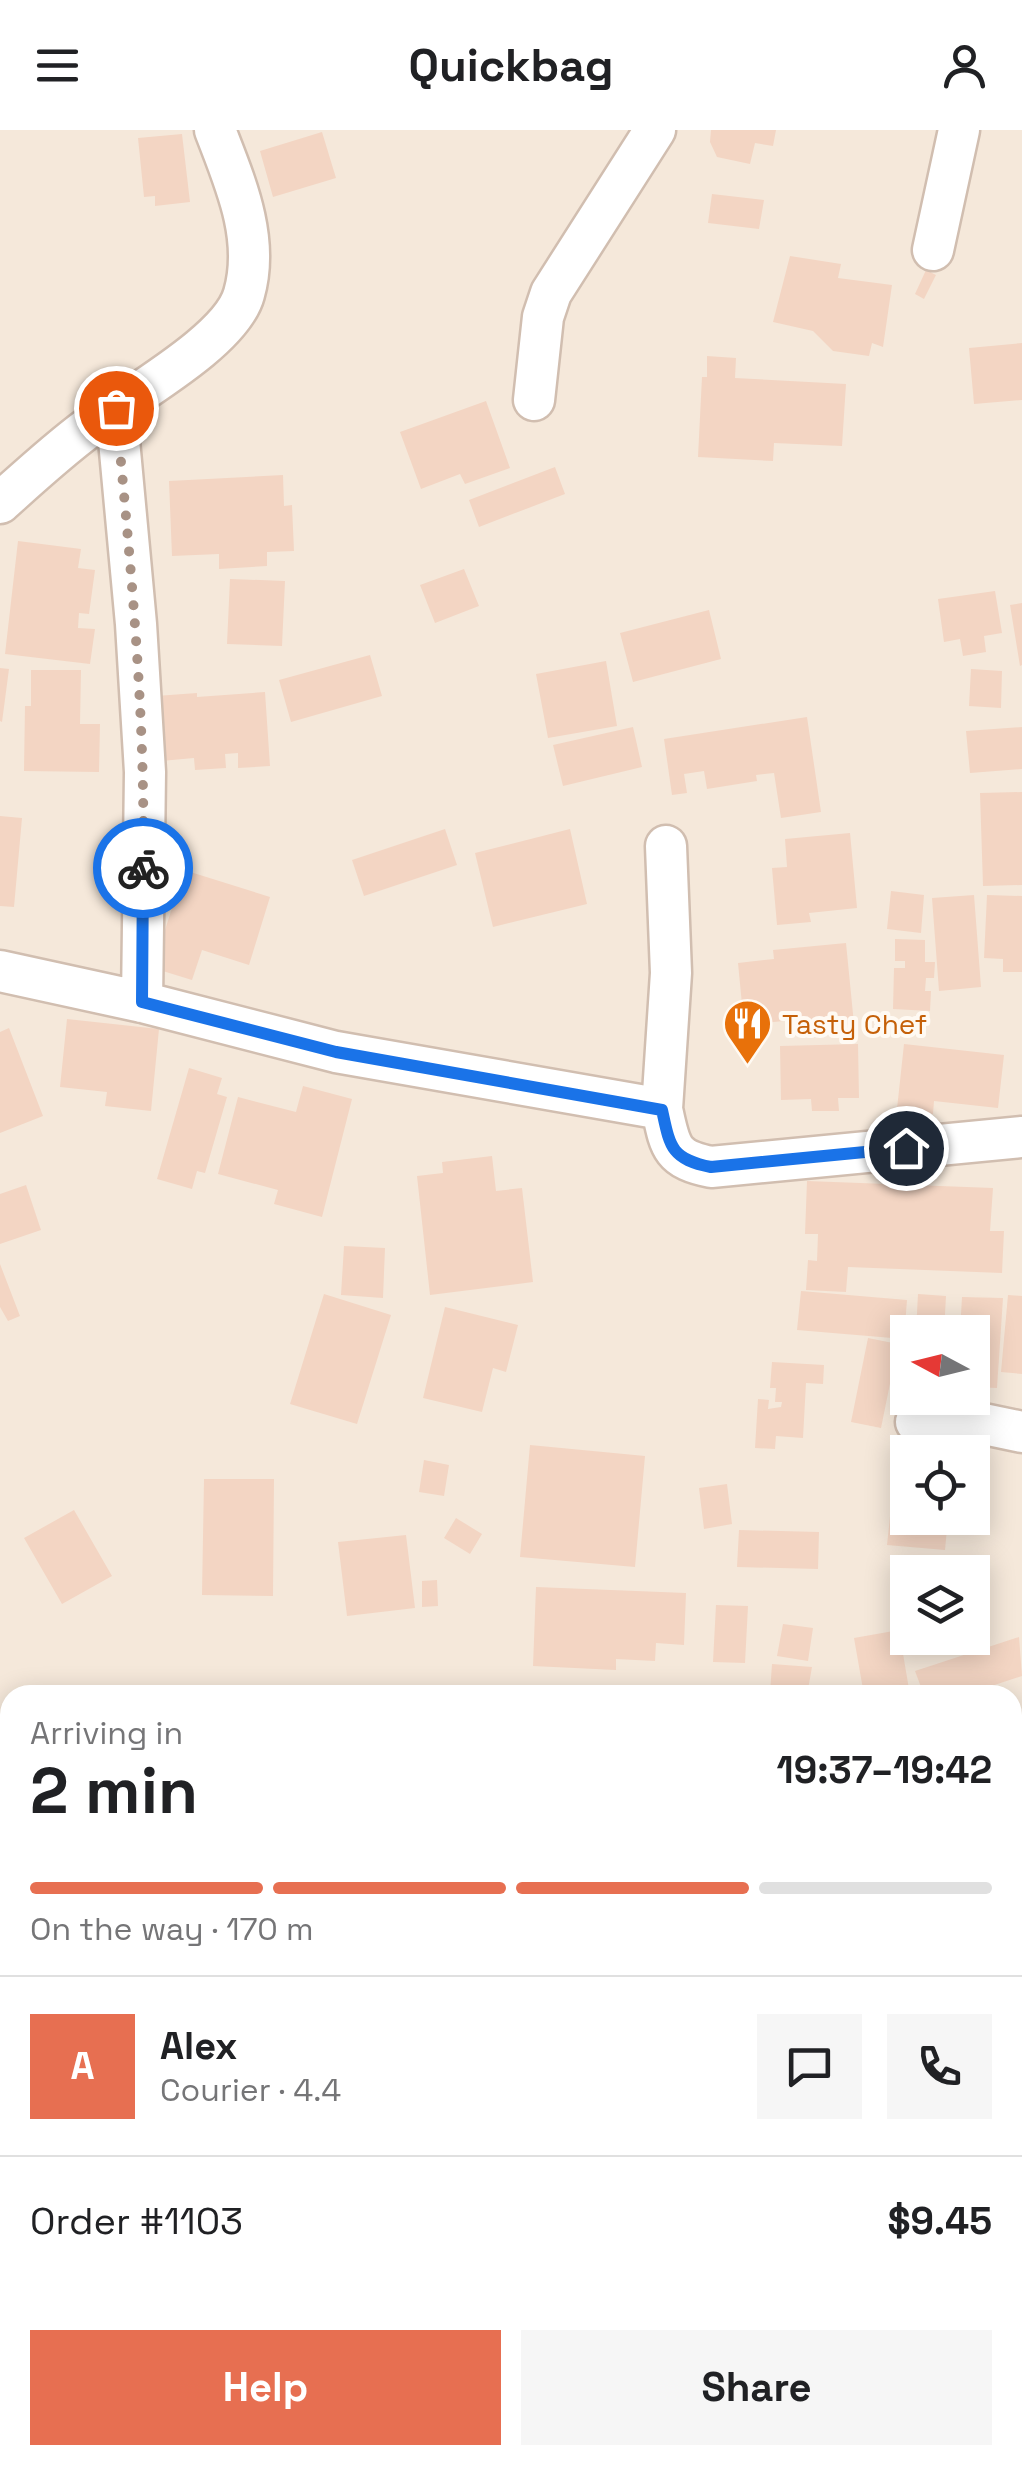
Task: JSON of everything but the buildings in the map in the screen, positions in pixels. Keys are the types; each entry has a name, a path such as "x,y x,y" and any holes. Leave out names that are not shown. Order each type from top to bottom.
{"street":[{"path":"0,503 53,454 204,344 225,326 244,297 250,249 239,193 216,130"},
{"path":"534,400 542,317 551,293 656,130"},
{"path":"933,250 958,130"},
{"path":"116,408 136,624 144,772 142,1002"},
{"path":"666,846 670,973 662,1110 670,1148 689,1162 711,1167 1022,1137"},
{"path":"0,971 142,1002 336,1052 662,1110"},
{"path":"916,1422 979,1423 1022,1432"}],"shaded area":[{"path":"0,130 1022,130 1022,1685 0,1685"}],"way so far":[{"path":"116,408 136,624 144,772 143,868"}],"place":[{"name":"Tasty Chef","path":"747,1066"}],"route":[{"path":"143,868 142,1002 336,1052 662,1110 670,1148 689,1162 711,1167 906,1148"}]}
